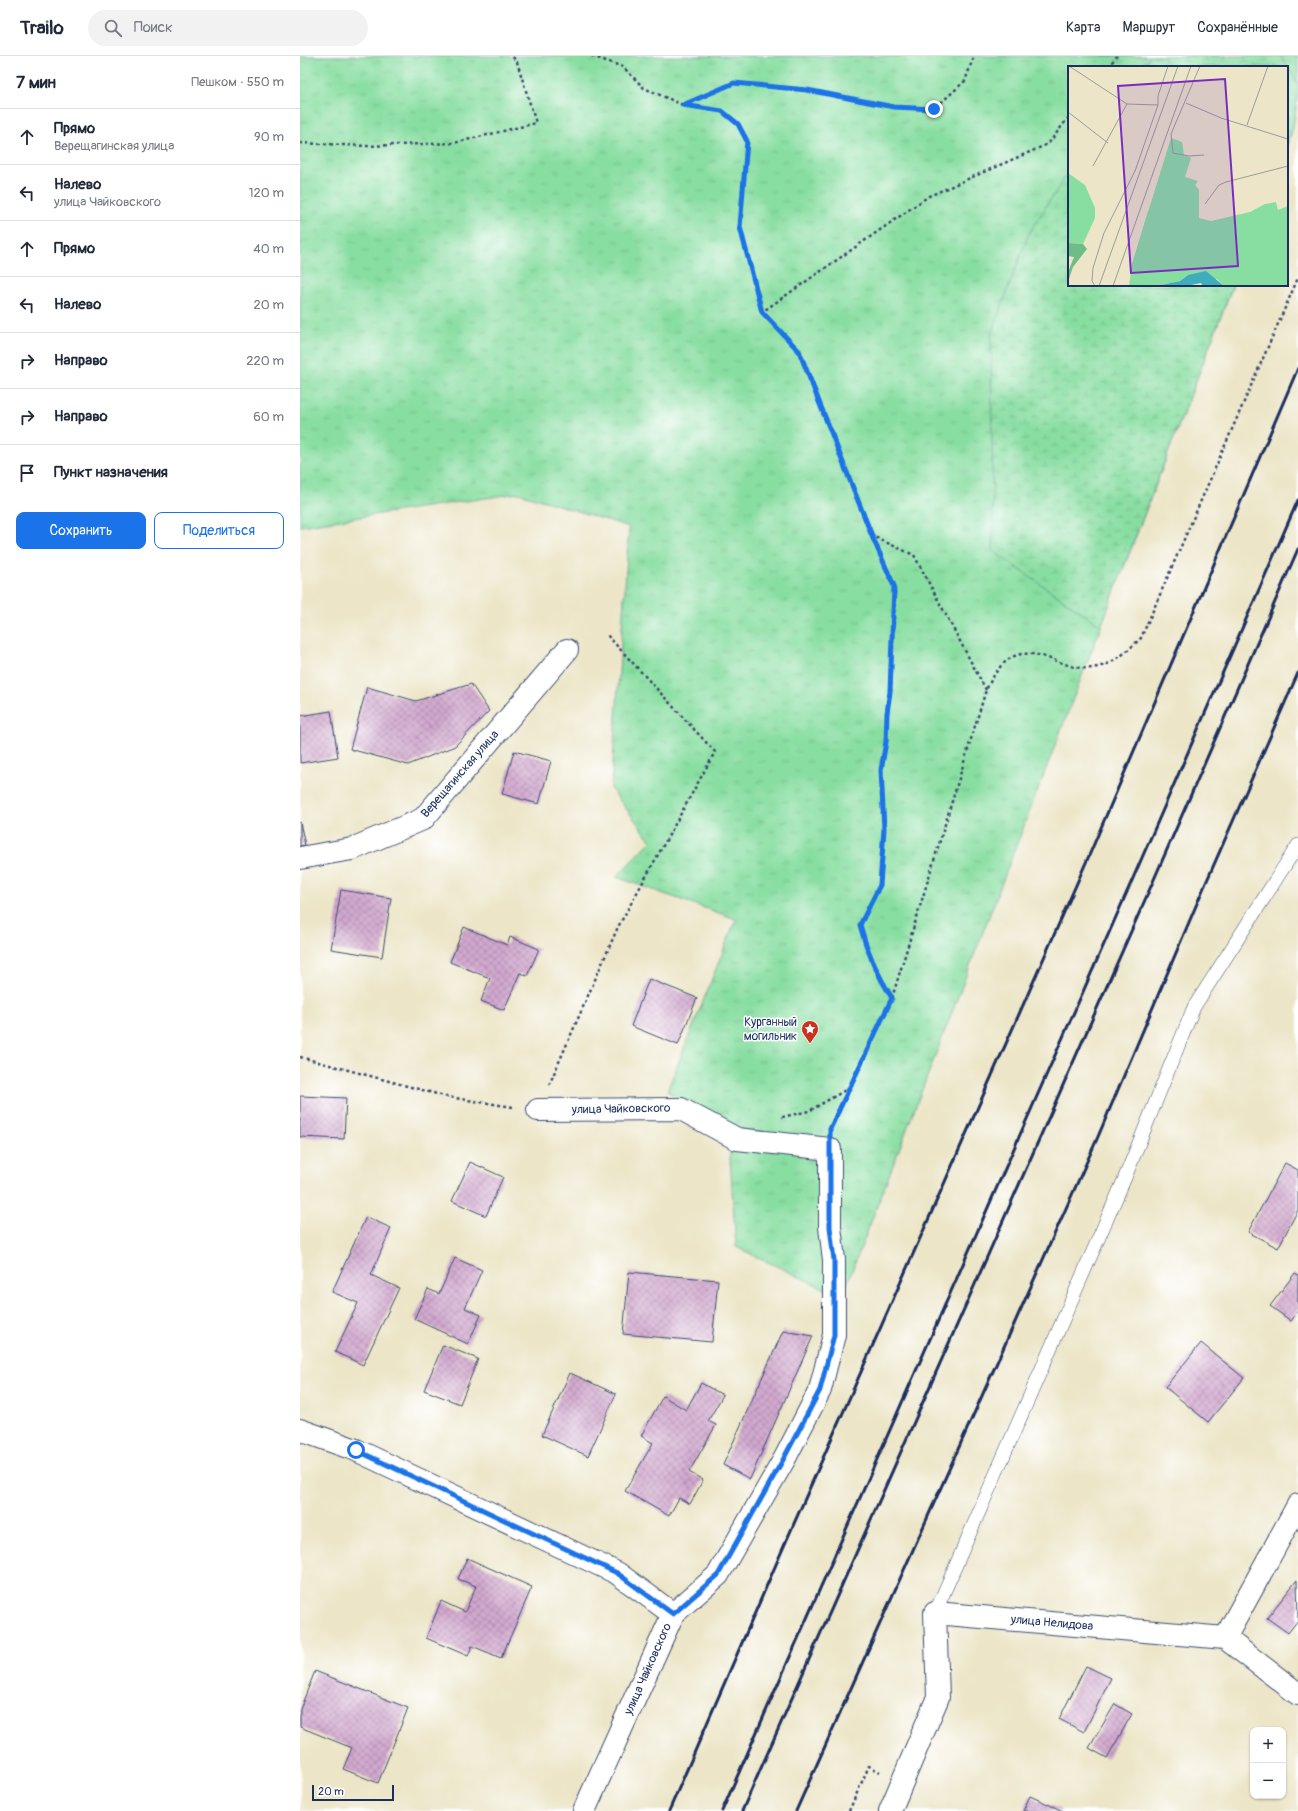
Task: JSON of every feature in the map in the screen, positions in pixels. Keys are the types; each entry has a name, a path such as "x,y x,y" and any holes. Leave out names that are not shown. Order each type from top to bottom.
{"street":[{"name":"Верещагинская улица","path":"300,858 352,849 423,819 567,650"},
{"name":"улица Чайковского","path":"538,1110 681,1108 737,1139 830,1149 830,1227 834,1260 834,1335 820,1390 784,1458 718,1575 673,1614 584,1811"},
{"path":"300,1430 356,1450 617,1573 673,1614"},
{"path":"1298,1505 1225,1638 1298,1694"},
{"name":"улица Нелидова","path":"935,1613 1225,1638"},
{"path":"890,1811 938,1697 935,1613"}],"lane":[{"path":"935,1613 1121,1187 1194,1007 1298,845"}],"path":[{"path":"300,143 366,146 454,142 536,123 517,62 512,56"},
{"path":"592,56 623,67 644,88 683,105 722,111 738,124 747,141 740,227 762,312 799,351 872,536 894,586 890,692 887,713 886,742 881,770 884,829 880,885 860,925 867,950 877,974 892,998"},
{"path":"683,105 734,83 807,90 894,107 934,109 965,81 974,56"},
{"path":"1109,66 1117,56"},
{"path":"762,312 929,196 1048,144 1068,118"},
{"path":"830,1149 830,1129 892,998 986,690 994,674 1008,658 1025,653 1044,656 1066,666 1092,668 1118,659 1141,638 1298,278"},
{"path":"872,536 914,554 986,690"},
{"path":"300,1057 448,1097 538,1110 618,928 715,752 607,635"},
{"path":"779,1118 809,1111 849,1088"},
{"path":"849,1811 869,1766 902,1782"}],"green space":[{"path":"300,56 1298,56 1295,113 1288,143 1288,66 1068,66 1068,286 1233,286 842,1297 736,1247 728,1129 667,1091 736,919 616,877 651,841 611,789 629,527 519,493 300,526"},
{"path":"1151,56 1281,56 1288,66 1143,66"},
{"path":"1288,66 1298,86 1295,116 1288,143"},
{"path":"1068,173 1068,286 1233,286 1101,626 993,551 991,334 1029,233"}],"building":[{"path":"471,684 489,711 455,746 408,765 350,749 367,687 416,701"},
{"path":"331,711 338,757 300,763 300,716"},
{"path":"514,751 551,761 539,804 502,794"},
{"path":"300,822 305,845 300,846"},
{"path":"341,890 391,898 382,957 331,949"},
{"path":"464,927 507,945 510,937 539,949 527,976 520,973 504,1010 481,1001 490,978 450,962"},
{"path":"649,979 697,998 678,1045 631,1026"},
{"path":"300,1096 346,1098 344,1139 300,1137"},
{"path":"470,1162 503,1177 486,1216 452,1201"},
{"path":"1285,1163 1298,1170 1298,1210 1278,1248 1248,1232"},
{"path":"366,1217 391,1228 371,1275 399,1288 363,1365 335,1352 358,1303 332,1292"},
{"path":"455,1258 482,1270 465,1308 481,1315 468,1344 414,1319 428,1289 439,1294"},
{"path":"629,1272 718,1280 712,1342 623,1334"},
{"path":"1295,1273 1298,1275 1298,1311 1291,1321 1270,1306"},
{"path":"783,1331 813,1336 750,1479 723,1465"},
{"path":"1201,1343 1244,1378 1208,1422 1165,1387"},
{"path":"443,1345 478,1359 460,1404 424,1390"},
{"path":"570,1373 616,1394 588,1456 542,1435"},
{"path":"701,1383 723,1395 708,1421 716,1425 689,1472 703,1480 690,1504 679,1498 669,1516 625,1491 653,1443 641,1436 663,1396 686,1410"},
{"path":"467,1558 532,1587 501,1658 472,1646 468,1656 426,1638 441,1601 465,1612 476,1586 458,1579"},
{"path":"1297,1580 1298,1620 1288,1633 1267,1618"},
{"path":"1086,1666 1111,1678 1084,1732 1059,1719"},
{"path":"315,1671 408,1708 378,1783 343,1769 352,1748 300,1727 300,1709"},
{"path":"1115,1704 1132,1714 1107,1758 1089,1748"},
{"path":"1030,1796 1063,1811 1023,1811"}],"railway":[{"path":"669,1811 777,1562 1088,858 1298,368"},
{"path":"722,1811 1298,500"},
{"path":"742,1811 1152,884 1298,549"},
{"path":"796,1811 1097,1139 1198,901 1298,673"}],"place":[{"name":"Курганный могильник","path":"810,1044"}],"route":[{"path":"356,1450 617,1573 673,1614 718,1575 784,1458 820,1390 834,1335 834,1260 830,1227 830,1129 892,998 877,974 867,950 860,925 880,885 884,829 881,770 886,742 887,713 890,692 894,586 872,536 799,351 762,312 740,227 747,141 738,124 722,111 683,105 734,83 807,90 894,107 934,109"}]}
